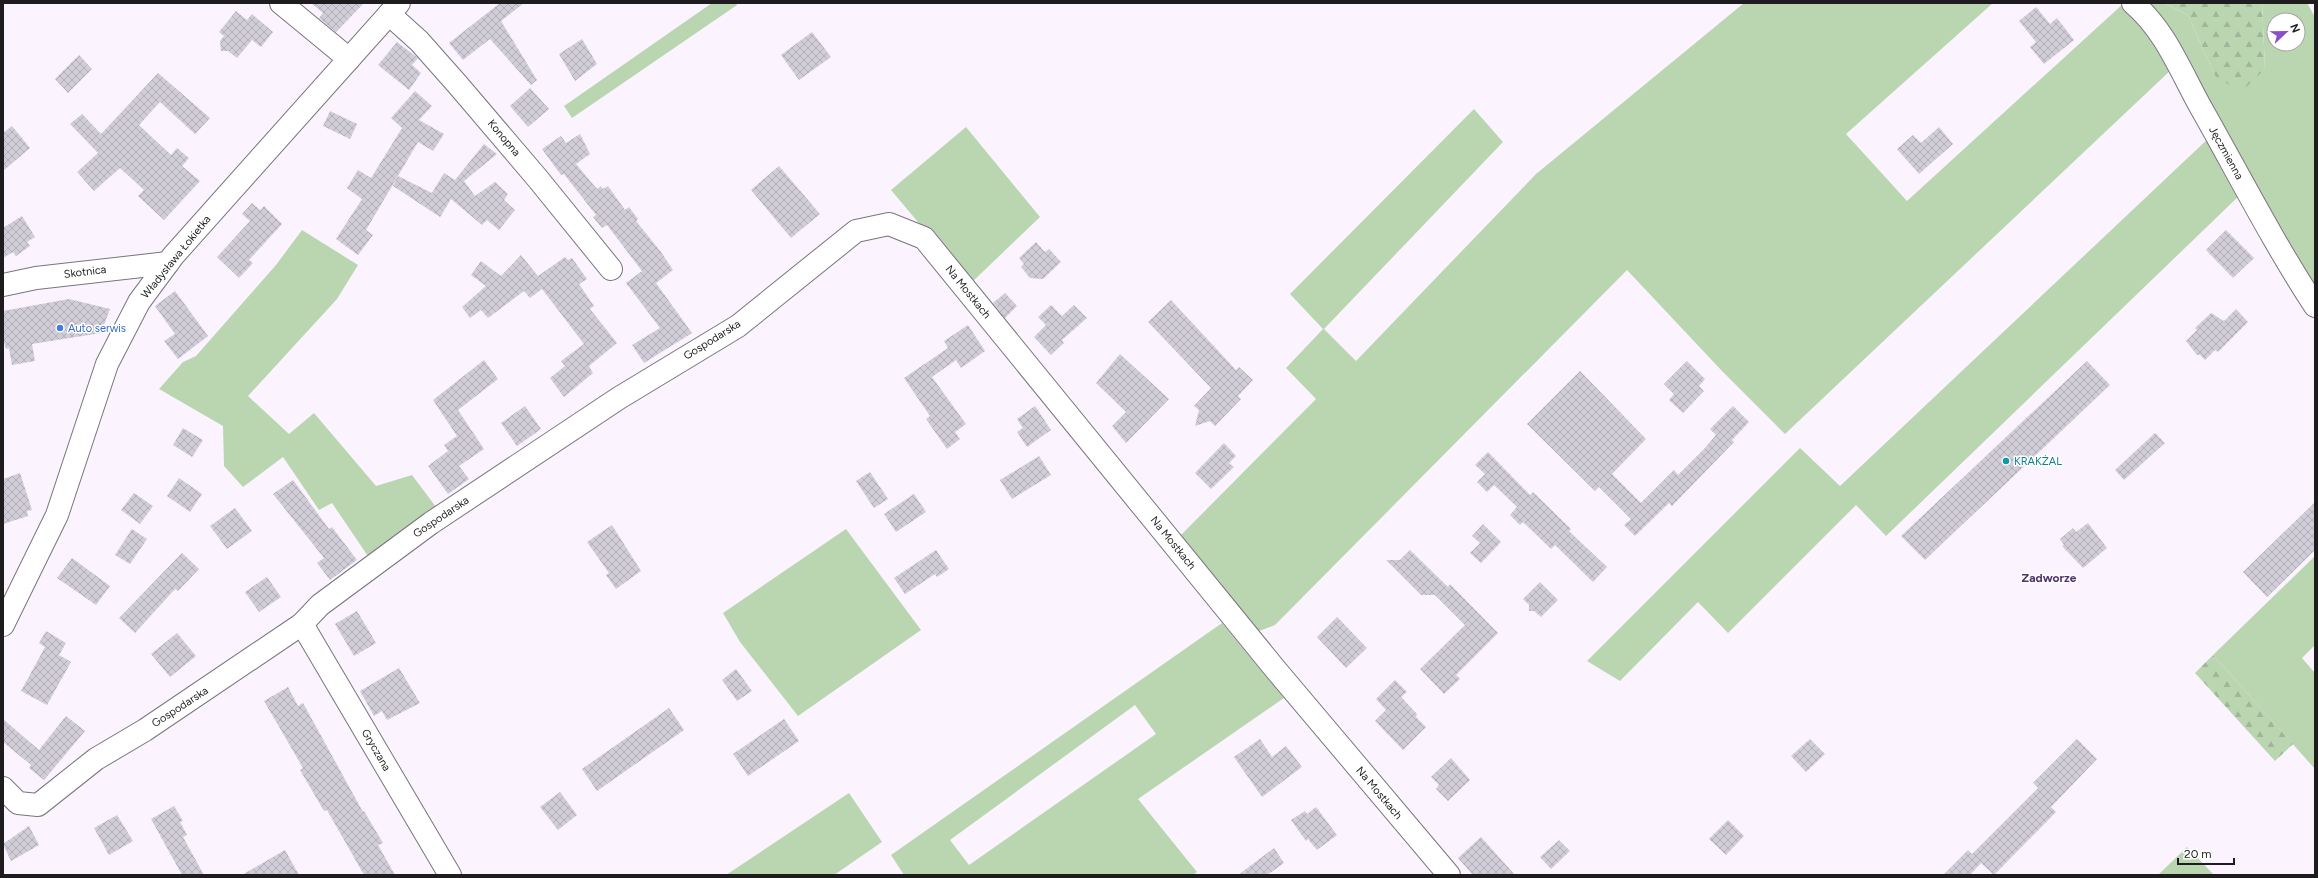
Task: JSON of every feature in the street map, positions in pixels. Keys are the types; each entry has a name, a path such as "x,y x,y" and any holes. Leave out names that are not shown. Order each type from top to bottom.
{"street":[{"path":"281,3 349,59"},
{"name":"Jęczmienna","path":"2133,3 2142,11 2170,48 2186,82 2285,257 2315,306"},
{"name":"Władysława Łokietka","path":"3,625 57,516 107,364 139,302 168,263 394,9"},
{"name":"Konopna","path":"394,9 419,41 538,178 611,269"},
{"name":"Gospodarska","path":"3,788 18,803 38,805 96,759 158,722 302,624 320,605 431,523 619,398 738,326 856,232 889,224"},
{"name":"Na Mostkach","path":"889,224 924,238 1276,670 1449,875"},
{"name":"Skotnica","path":"3,285 36,278 168,263"},
{"name":"Gryczana","path":"302,624 450,875"}],"green space":[{"path":"712,3 736,3 737,5 572,118 564,106"},
{"path":"1744,3 1993,3 1846,134 1907,201 2124,3 2172,69 1785,434 1722,371 1627,270 1275,625 1259,631 1175,541 1316,399 1286,368 1323,329 1290,294 1474,109 1503,142 1324,329 1356,361 1536,174"},
{"path":"2139,3 2164,3 2188,15 2216,78 2265,69 2262,3 2307,3 2315,17 2315,297"},
{"path":"2164,3 2262,3 2265,69 2242,91 2216,78 2188,15"},
{"path":"966,127 1040,217 970,284 891,190"},
{"path":"2212,135 2241,194 1886,536 1856,505 1728,633 1698,602 1620,681 1587,661 1800,448 1840,486"},
{"path":"302,230 358,265 337,299 248,396 289,434 314,413 376,486 412,475 439,511 372,562 332,503 319,510 283,457 243,487 224,466 223,426 159,389 183,362 196,356 276,265"},
{"path":"846,529 921,630 798,716 740,642 723,613"},
{"path":"2315,556 2315,645 2302,658 2315,673 2315,769 2213,655"},
{"path":"1222,623 1284,698 1138,799 1197,872 1193,875 904,875 891,855","holes":["1135,705 1156,734 969,865 950,840"]},
{"path":"2213,655 2293,744 2275,761 2195,673"},
{"path":"849,793 882,842 834,875 726,875"},
{"path":"2187,847 2214,875 2158,875"}],"building":[{"path":"311,3 364,3 336,32 319,18 323,13"},
{"path":"500,3 524,3 501,21 537,80 531,85 490,39 463,60 449,43"},
{"path":"2036,7 2050,24 2057,18 2074,40 2044,64 2030,47 2036,42 2019,21"},
{"path":"236,11 247,20 252,14 273,32 261,47 252,40 237,58 228,51 221,51 220,41 224,36 219,32"},
{"path":"812,32 831,57 799,80 781,55"},
{"path":"582,39 597,64 575,81 559,54"},
{"path":"397,42 418,58 412,65 421,73 409,90 378,65"},
{"path":"79,55 92,69 68,93 55,79"},
{"path":"158,73 210,118 195,134 160,102 139,125 171,155 177,148 189,158 182,166 200,181 164,220 138,196 144,190 120,168 94,191 77,172 98,153 70,124 82,114 101,134"},
{"path":"530,88 549,109 528,127 510,106"},
{"path":"415,91 432,106 419,120 444,134 433,151 418,142 366,230 373,235 358,255 336,239 362,199 347,188 358,170 371,178 402,128 391,118"},
{"path":"330,111 357,124 350,139 323,126"},
{"path":"12,126 30,148 3,171 3,133"},
{"path":"1939,127 1953,144 1919,174 1897,149 1913,135 1921,143"},
{"path":"580,134 590,154 576,164 597,189 601,186 603,189 608,186 625,210 629,207 638,219 636,221 661,252 673,270 656,283 692,333 644,363 632,345 660,328 626,283 642,271 607,225 602,228 593,217 596,215 564,174 561,175 542,149 561,136 566,143"},
{"path":"484,144 497,154 464,181 475,196 495,182 508,194 504,200 515,210 499,230 487,220 482,225 451,199 440,217 393,186 398,176 432,193 444,173 455,180"},
{"path":"779,166 820,214 791,238 751,190"},
{"path":"252,203 260,210 264,206 282,224 249,260 253,263 239,278 217,257 250,221 242,214"},
{"path":"22,216 35,237 27,242 30,246 16,256 13,252 3,258 3,228"},
{"path":"2226,230 2254,258 2233,278 2206,250"},
{"path":"1036,242 1045,252 1049,249 1061,262 1043,279 1030,278 1021,267 1024,264 1019,258"},
{"path":"521,255 538,276 565,257 568,260 572,258 587,279 579,284 594,306 590,309 617,343 589,366 593,373 564,397 550,378 565,366 561,361 584,344 542,289 530,298 524,291 488,318 481,310 470,318 462,307 486,286 471,275 481,261 501,276"},
{"path":"175,291 208,336 178,359 164,341 175,334 155,306"},
{"path":"1005,293 1017,306 1005,318 993,303"},
{"path":"69,299 110,309 101,333 32,344 35,361 12,365 9,348 6,349 3,339 3,311"},
{"path":"1171,300 1236,370 1239,367 1253,380 1238,396 1241,399 1215,426 1210,421 1195,426 1199,410 1194,406 1211,388 1148,322"},
{"path":"1051,305 1062,316 1074,305 1087,318 1062,340 1064,343 1051,355 1034,337 1046,325 1038,317"},
{"path":"2236,309 2248,322 2218,352 2215,350 2205,360 2200,355 2197,355 2186,341 2197,330 2195,328 2211,313 2224,321"},
{"path":"968,325 985,351 961,368 956,360 932,377 966,424 955,432 960,439 947,449 926,419 930,416 904,378 948,348 944,341"},
{"path":"1120,354 1169,399 1126,443 1112,426 1126,412 1096,383"},
{"path":"484,360 498,379 458,410 484,449 459,466 469,479 448,494 428,466 448,451 444,445 457,436 433,400"},
{"path":"1687,361 1705,379 1699,386 1704,391 1683,413 1669,400 1674,394 1664,384"},
{"name":"KRAKŻAL","path":"2087,361 2110,385 1925,560 1901,536"},
{"path":"1580,371 1646,439 1612,474 1641,503 1674,470 1678,475 1705,448 1716,435 1710,429 1733,406 1749,422 1732,440 1734,442 1672,506 1669,503 1635,536 1624,525 1631,519 1599,487 1595,491 1527,424"},
{"path":"525,406 541,429 517,446 501,423"},
{"path":"1035,406 1051,430 1027,447 1017,432 1023,428 1017,419"},
{"path":"183,428 203,440 192,457 173,445"},
{"path":"2155,433 2165,443 2124,480 2115,470"},
{"path":"1224,443 1236,456 1229,463 1234,467 1211,489 1195,473"},
{"path":"1488,452 1530,495 1533,492 1571,529 1569,531 1607,567 1593,582 1555,545 1551,549 1523,522 1520,525 1510,515 1517,507 1494,485 1487,492 1477,482 1485,474 1475,465"},
{"path":"1039,456 1051,475 1012,499 1000,480"},
{"path":"870,472 888,499 874,508 856,481"},
{"path":"20,473 32,510 27,511 28,516 3,524 3,479"},
{"path":"179,478 202,494 190,512 167,496"},
{"path":"293,480 329,529 332,527 357,560 330,580 317,563 324,558 273,494"},
{"path":"134,493 153,506 140,524 121,510"},
{"path":"914,494 926,512 896,532 884,514"},
{"path":"2315,502 2315,550 2267,597 2243,572"},
{"path":"235,508 252,531 227,549 210,526"},
{"path":"2088,523 2107,548 2083,568 2062,546 2064,545 2060,539 2073,528 2076,532"},
{"path":"1483,524 1501,542 1481,563 1470,553 1480,543 1472,536"},
{"path":"612,525 641,571 616,589 606,575 609,573 587,542"},
{"path":"132,529 147,539 130,564 115,555"},
{"path":"936,550 949,569 937,577 935,574 905,594 894,578"},
{"path":"1410,550 1448,587 1450,584 1498,633 1456,675 1460,679 1444,694 1420,669 1465,625 1435,595 1421,595 1386,560 1400,560"},
{"path":"182,553 199,569 178,591 175,589 135,633 119,618"},
{"path":"72,558 110,586 96,605 57,578"},
{"path":"267,577 281,597 259,612 245,592"},
{"path":"1540,582 1558,600 1541,617 1534,611 1529,611 1529,605 1523,599"},
{"path":"357,611 376,643 354,656 335,624"},
{"path":"1337,617 1367,648 1346,668 1317,637"},
{"path":"46,631 66,643 59,655 71,662 47,705 21,691 45,647 39,643"},
{"path":"177,633 196,656 170,677 151,654"},
{"path":"399,668 420,703 387,720 382,711 374,716 360,691"},
{"path":"736,669 752,691 737,701 722,680"},
{"path":"1395,680 1407,692 1401,697 1417,714 1416,717 1426,727 1403,750 1375,721 1386,710 1376,699"},
{"path":"288,687 298,706 303,703 363,812 364,811 383,843 378,845 395,875 364,875 327,810 324,811 300,770 303,768 264,701"},
{"path":"669,708 684,730 597,791 582,769"},
{"path":"66,716 85,731 44,780 29,768 31,765 3,742 3,719 39,750"},
{"path":"784,719 799,741 748,776 733,754"},
{"path":"1260,739 1272,757 1286,746 1302,767 1262,797 1234,757"},
{"path":"1810,739 1825,754 1806,772 1791,756"},
{"path":"2077,739 2097,759 2051,807 2056,812 1994,875 1981,863 1970,875 1943,875 1968,850 1972,854 2038,788 2033,783"},
{"path":"1451,758 1470,780 1448,801 1436,789 1439,785 1431,777"},
{"path":"560,792 577,815 558,830 540,807"},
{"path":"174,806 183,821 180,822 187,835 183,837 204,875 182,875 151,819"},
{"path":"1316,807 1337,835 1317,850 1308,839 1306,841 1291,820 1305,811 1307,814"},
{"path":"117,815 133,841 109,855 94,828"},
{"path":"1728,820 1744,836 1726,855 1709,839"},
{"path":"29,826 39,845 11,861 3,844"},
{"path":"1481,837 1515,875 1473,875 1458,858"},
{"path":"1559,840 1570,851 1551,869 1540,857"},
{"path":"1274,848 1284,863 1267,875 1238,875"},
{"path":"285,850 299,875 242,875"}],"place":[{"name":"Auto serwis","path":"60,328"},
{"name":"KRAKŻAL","path":"2006,461"}],"district":[{"name":"Zadworze","path":"2049,578"}]}
